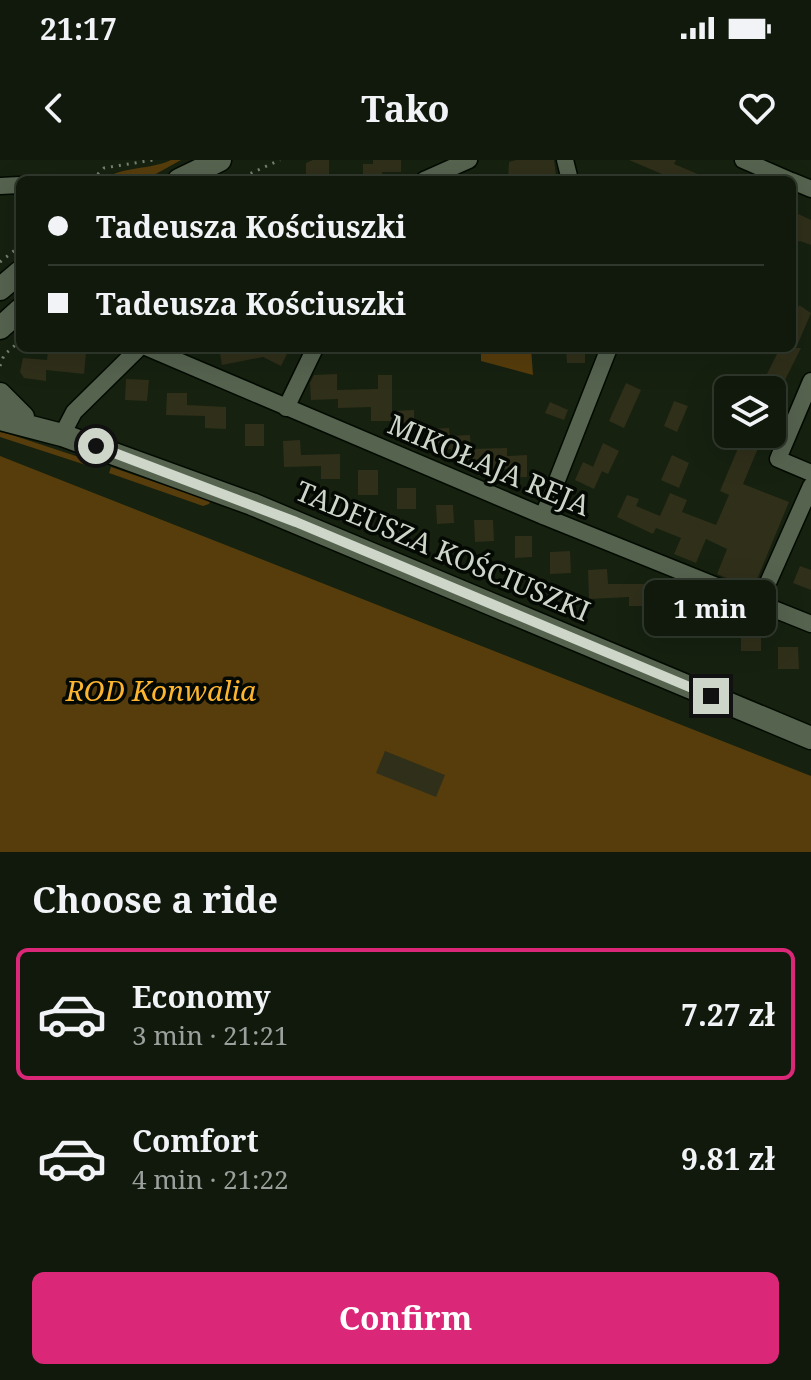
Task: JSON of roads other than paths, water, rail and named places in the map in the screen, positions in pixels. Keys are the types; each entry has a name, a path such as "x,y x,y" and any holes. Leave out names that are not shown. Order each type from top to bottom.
{"street":[{"path":"187,176 220,160"},
{"path":"433,176 469,160"},
{"path":"743,160 780,176"},
{"path":"0,289 16,275"},
{"path":"0,328 16,314"},
{"path":"55,432 135,352"},
{"name":"MIKOŁAJA REJA","path":"157,352 543,516 811,624"},
{"path":"286,408 313,352"},
{"path":"543,516 607,352"},
{"path":"811,381 805,410 778,459 811,473"},
{"path":"0,394 23,417"},
{"name":"TADEUSZA KOŚCIUSZKI","path":"0,405 55,432 296,522 811,738"},
{"name":"TADEUSZA KOŚCIUSZKI","path":"0,419 55,432"},
{"path":"759,603 811,486"}],"park label":[{"name":"ROD Konwalia","path":"161,691"}]}
